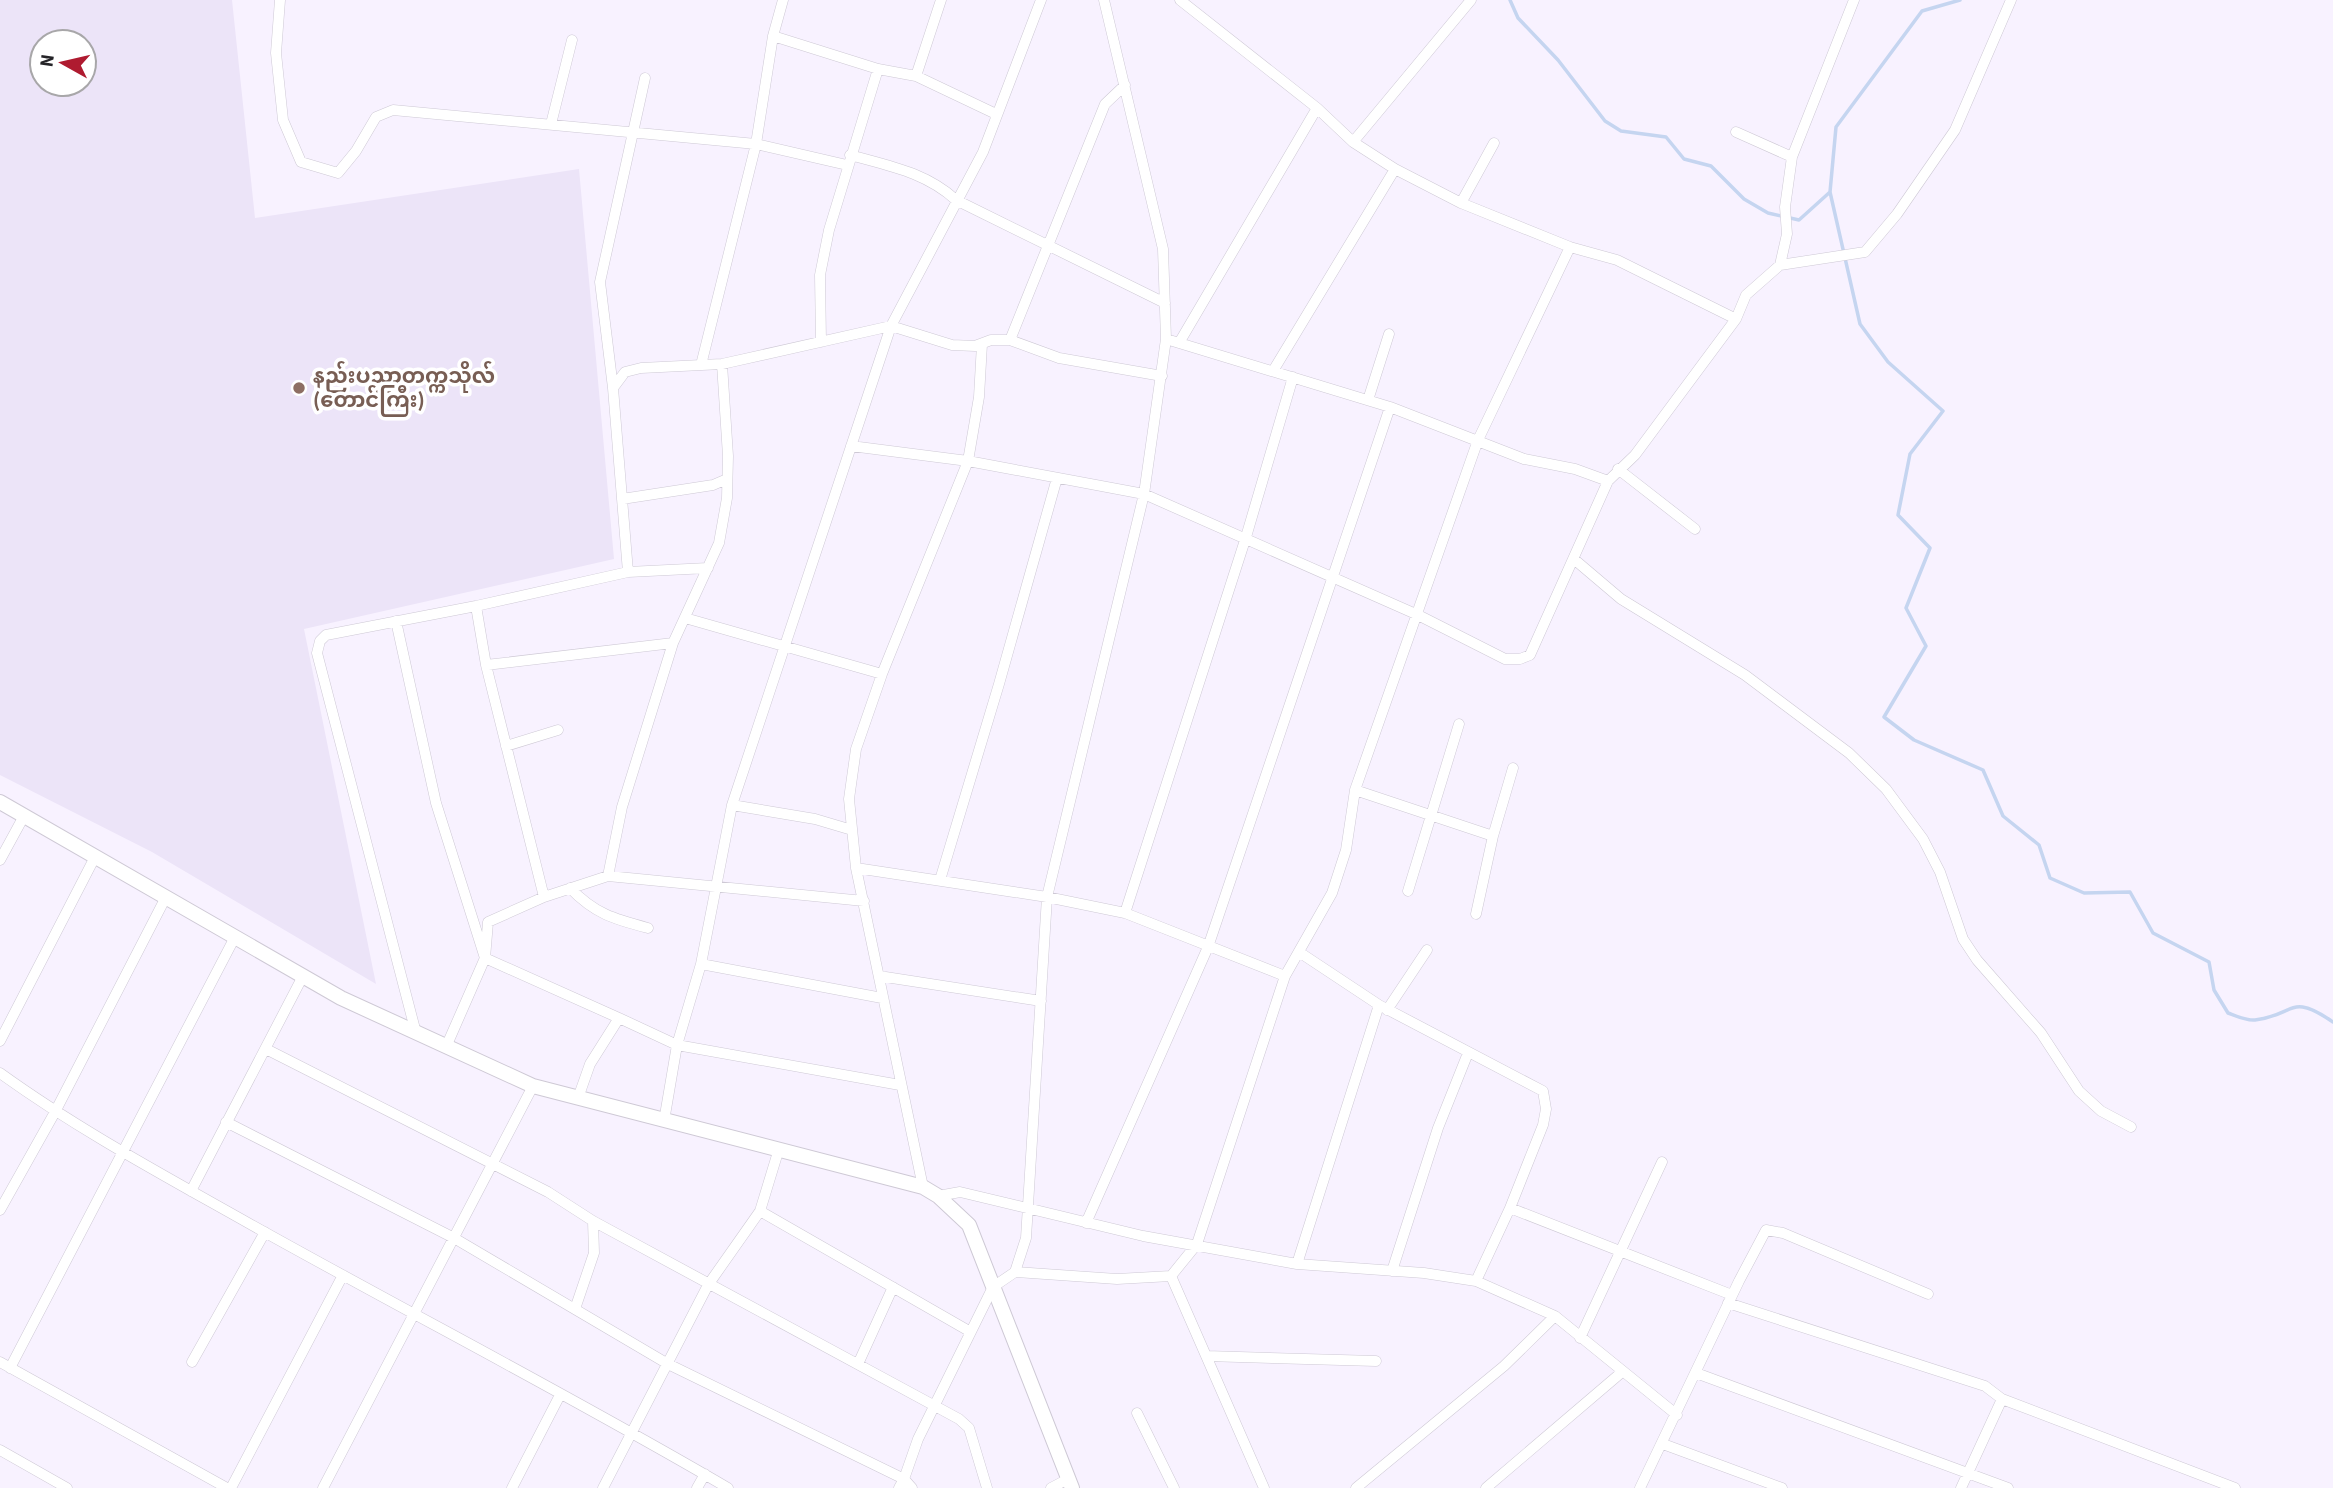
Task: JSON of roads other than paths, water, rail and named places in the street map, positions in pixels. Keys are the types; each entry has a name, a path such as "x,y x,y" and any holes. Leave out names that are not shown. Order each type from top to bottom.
{"main road":[{"path":"0,802 303,976 415,1033 533,1086 923,1188 938,1196 969,1225 1070,1483"}],"street":[{"path":"280,0 276,52 283,120 301,162 338,173 356,151 376,117 393,110 756,144 916,173 937,183 956,200 1165,303"},
{"path":"701,365 756,144 773,36 783,0"},
{"path":"916,76 941,0"},
{"path":"664,1121 677,1045 701,964 732,805 891,326 983,152 1041,0"},
{"path":"901,1484 934,1404 969,1331 993,1287 1015,1272 1026,1238 1046,897 1144,494 1162,376 1166,339 1163,249 1104,0"},
{"path":"1180,0 1317,108 1353,142 1395,169 1461,203 1570,247 1617,260 1736,318"},
{"path":"1353,142 1471,0"},
{"path":"1780,265 1787,234 1786,207 1792,157 1854,0"},
{"path":"851,446 968,461 1144,494 1418,615 1505,659 1520,659 1530,655 1575,560 1608,481 1635,455 1736,318 1746,295 1780,265 1865,252 1897,214 1955,130 2011,0"},
{"path":"773,36 878,69 916,76 996,114"},
{"path":"551,124 572,40"},
{"path":"821,342 820,275 848,160 878,69"},
{"path":"628,572 613,388 600,282 645,78"},
{"path":"1010,341 1046,245 1105,104 1125,85"},
{"path":"1179,343 1317,108"},
{"path":"1736,132 1792,157"},
{"path":"1461,203 1494,144"},
{"path":"1273,371 1395,169"},
{"path":"1015,1272 1117,1279 1171,1276 1197,1244 1285,976 1332,893 1346,850 1355,790 1478,440 1570,247"},
{"path":"613,388 625,372 640,368 722,363 891,326 952,345 1010,341 1059,358 1162,376"},
{"path":"1368,400 1389,334"},
{"path":"1166,339 1390,407 1524,459 1575,469 1608,481"},
{"path":"923,1188 856,868 849,799 856,749 882,674 968,461 979,397 982,344"},
{"path":"608,876 622,807 673,643 719,543 727,479 722,363"},
{"path":"1125,913 1246,537 1293,377"},
{"path":"1086,1223 1208,947 1390,407"},
{"path":"1618,469 1695,529"},
{"path":"940,880 1057,478"},
{"path":"622,499 713,485 727,479"},
{"path":"1575,560 1621,599 1745,675 1849,753 1886,789 1923,839 1940,872 1963,939 1977,960 2042,1033 2080,1091 2101,1111 2131,1127"},
{"path":"415,1033 317,653 320,641 326,635 476,606 628,572 708,568"},
{"path":"476,606 486,665 544,897"},
{"path":"685,618 882,674"},
{"path":"396,621 436,803 485,958 677,1045 900,1085"},
{"path":"486,665 673,643"},
{"path":"1408,891 1459,724"},
{"path":"506,746 558,730"},
{"path":"1476,914 1493,835 1513,768"},
{"path":"1355,790 1493,835"},
{"path":"732,805 815,819 852,830"},
{"path":"0,860 24,816"},
{"path":"0,1041 95,857"},
{"path":"856,868 1046,897 1125,913 1285,976"},
{"path":"446,1046 485,958 488,922 544,897 608,876 715,889 864,901"},
{"path":"570,888 589,908 613,919 648,928"},
{"path":"0,1210 55,1112 166,897"},
{"path":"10,1367 235,937"},
{"path":"1297,1264 1383,1007 1427,950"},
{"path":"1299,952 1383,1007 1543,1091 1546,1109 1543,1125 1510,1208 1476,1281"},
{"path":"701,964 882,998"},
{"path":"191,1191 303,976"},
{"path":"878,976 1041,1001"},
{"path":"578,1098 590,1064 619,1018"},
{"path":"266,1049 548,1192 593,1222 959,1419 969,1429 987,1488"},
{"path":"1392,1271 1438,1128 1468,1053"},
{"path":"0,1073 55,1112 191,1191 560,1395 634,1432 728,1488"},
{"path":"323,1488 533,1086"},
{"path":"226,1122 454,1238 668,1364 912,1488"},
{"path":"603,1488 708,1285 760,1210 778,1152"},
{"path":"1580,1338 1661,1162"},
{"path":"938,1196 960,1192 1086,1223 1297,1264 1476,1281 1555,1316 1676,1415"},
{"path":"1510,1208 1730,1299 1975,1382 2002,1399 2235,1488"},
{"path":"760,1210 969,1331"},
{"path":"575,1309 594,1253 593,1222"},
{"path":"1640,1488 1766,1230 1783,1233 1928,1294"},
{"path":"192,1362 265,1232"},
{"path":"0,1362 229,1488 343,1275"},
{"path":"1171,1276 1264,1488"},
{"path":"858,1364 893,1287"},
{"path":"1356,1488 1494,1374 1555,1316"},
{"path":"1206,1356 1376,1361"},
{"path":"1486,1488 1622,1372"},
{"path":"1696,1373 2008,1488"},
{"path":"512,1488 560,1395"},
{"path":"1961,1488 2002,1399"},
{"path":"1137,1413 1174,1488"},
{"path":"1663,1444 1782,1488"},
{"path":"0,1450 67,1488"},
{"path":"697,1488 705,1474"},
{"path":"1051,1488 1070,1483"}],"waterway":[{"path":"1510,0 1518,18 1558,60 1605,121 1621,131 1666,137 1684,159 1711,166 1744,199 1768,213 1799,220 1830,192"},
{"path":"1960,0 1922,11 1836,127 1830,192 1860,324 1888,362 1943,411 1910,454 1898,515 1930,548 1906,608 1926,646 1884,717 1914,740 1983,770 2003,816 2039,845 2050,878 2084,893 2130,892 2153,933 2209,962 2214,990 2228,1013 2255,1020 2300,1007 2308,1008 2333,1022"}],"place":[{"name":"နည်းပညာတက္ကသိုလ် (တောင်ကြီး)","path":"299,388"}]}
